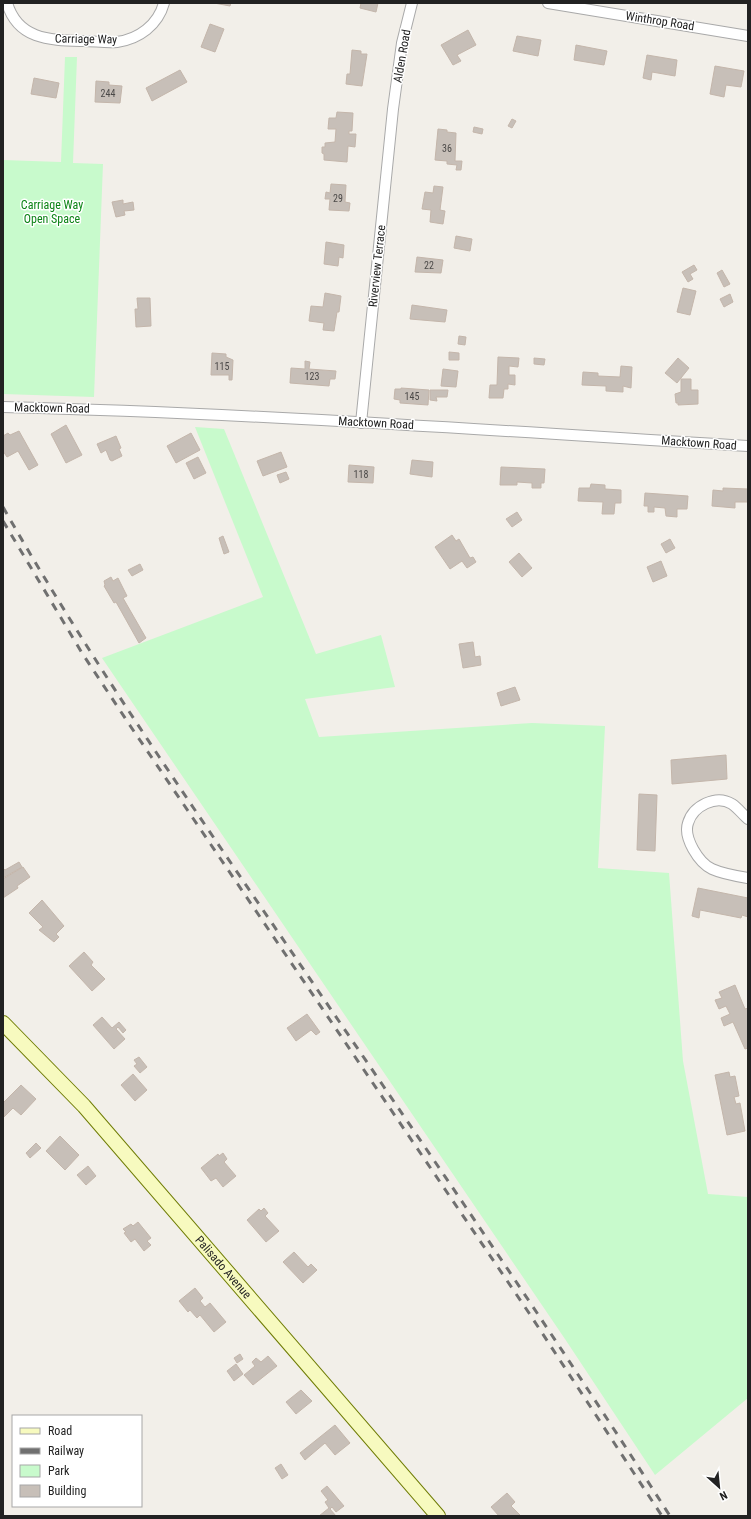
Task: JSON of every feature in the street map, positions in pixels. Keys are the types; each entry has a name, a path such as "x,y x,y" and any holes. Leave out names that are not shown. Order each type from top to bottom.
{"main road":[{"name":"Palisado Avenue","path":"3,1023 84,1106 438,1516"}],"street":[{"name":"Carriage Way","path":"7,3 10,12 17,23 26,31 38,36 53,40 116,42 134,37 147,30 161,11 164,3"},
{"name":"Alden Road","path":"393,108 402,44 412,3"},
{"name":"Winthrop Road","path":"548,3 748,36"},
{"name":"Riverview Terrace","path":"361,422 393,108"},
{"name":"Macktown Road","path":"3,407 110,410 361,422 748,446"},
{"path":"748,819 732,804 719,800 704,804 694,812 687,824 687,838 695,853 711,869 748,878"}],"green space":[{"name":"Carriage Way Open Space","path":"65,57 77,57 73,163 103,164 94,397 3,394 3,160 61,162"},
{"path":"195,427 224,429 316,654 381,635 395,687 305,699 319,737 532,723 605,726 598,868 669,873 683,1061 708,1194 748,1197 748,1398 655,1475 565,1339 102,658 263,597"}],"building":[{"path":"214,3 231,3 230,6"},
{"path":"361,3 378,3 376,12 360,8"},
{"path":"210,24 224,29 215,52 201,47"},
{"path":"468,30 476,45 457,55 461,61 453,65 441,45"},
{"path":"517,36 541,40 538,56 513,51"},
{"path":"576,45 607,51 604,65 574,60"},
{"path":"352,50 361,51 361,54 367,54 362,86 346,84 347,74 350,74"},
{"path":"647,55 677,60 675,76 652,72 651,80 643,78"},
{"path":"715,66 744,71 741,87 726,85 724,97 710,94"},
{"path":"180,70 187,82 152,101 146,88"},
{"path":"34,78 59,83 56,98 31,94"},
{"path":"96,81 109,82 109,85 122,86 120,103 95,102"},
{"path":"337,112 353,113 352,131 349,131 349,134 356,134 355,147 348,146 347,162 324,160 324,154 322,153 322,147 325,147 325,143 335,142 336,129 328,129 329,118 336,118"},
{"path":"512,119 516,121 512,128 508,126"},
{"path":"474,127 483,129 482,134 473,132"},
{"path":"438,129 456,133 455,161 462,161 461,170 456,170 457,165 447,164 447,161 435,160"},
{"path":"331,184 346,185 345,202 350,203 349,211 329,210 330,199 325,199 326,192 330,193"},
{"path":"434,186 443,187 440,210 445,211 443,224 430,222 431,210 422,209 425,192 433,193"},
{"path":"123,200 123,204 133,202 134,210 124,211 125,215 116,217 112,202"},
{"path":"456,236 472,239 470,251 454,248"},
{"path":"326,242 344,245 343,258 339,257 338,266 324,264"},
{"path":"417,257 443,260 441,273 415,272"},
{"path":"694,265 697,270 690,274 693,279 688,282 682,272"},
{"path":"722,270 730,284 724,287 717,273"},
{"path":"683,288 696,291 690,315 677,312"},
{"path":"325,293 341,296 334,331 323,330 324,323 309,321 311,306 323,307"},
{"path":"730,294 733,302 724,307 720,299"},
{"path":"137,298 150,298 151,326 136,327 135,309 138,309"},
{"path":"412,305 447,310 445,322 410,319"},
{"path":"459,336 466,337 465,345 458,344"},
{"path":"449,352 459,353 459,360 449,360"},
{"path":"212,353 226,354 226,357 233,360 232,380 229,380 229,375 211,375"},
{"path":"498,357 519,358 518,367 509,366 509,375 515,375 515,385 508,384 508,389 504,389 503,398 489,398 490,385 497,385"},
{"path":"534,358 545,359 544,365 534,364"},
{"path":"678,358 689,368 677,383 665,373"},
{"path":"305,361 310,362 309,369 336,371 335,379 330,379 329,386 290,383 291,368 305,369"},
{"path":"621,366 632,367 631,388 623,386 623,392 606,391 606,386 582,385 583,372 598,373 598,376 620,377"},
{"path":"443,369 458,371 456,387 441,386"},
{"path":"681,379 691,379 691,390 698,390 698,404 678,405 678,403 676,403 675,394 681,392"},
{"path":"395,389 429,390 428,405 400,403 400,400 394,399"},
{"path":"430,390 448,390 447,397 436,397 437,401 430,400"},
{"path":"66,425 82,455 66,463 51,434"},
{"path":"19,431 38,465 29,470 18,451 7,457 3,451 3,436 8,433 10,435"},
{"path":"191,433 200,450 176,463 167,446"},
{"path":"116,436 121,448 119,449 122,456 112,461 110,460 106,450 101,453 97,444"},
{"path":"281,452 287,467 263,476 257,461"},
{"path":"198,457 206,473 194,479 186,463"},
{"path":"412,460 433,462 432,477 410,474"},
{"path":"349,465 374,467 373,483 348,482"},
{"path":"501,467 545,469 544,483 541,483 541,488 532,488 532,483 517,482 517,485 500,485"},
{"path":"286,472 289,479 280,483 277,475"},
{"path":"591,484 605,485 605,489 621,490 621,503 615,503 614,514 602,514 603,502 578,501 579,488 590,488"},
{"path":"723,488 748,489 748,502 735,502 735,508 712,506 713,490 723,491"},
{"path":"645,493 688,496 687,509 677,509 677,517 666,516 665,508 654,507 654,512 648,512 648,506 644,506"},
{"path":"517,512 522,520 512,527 506,519"},
{"path":"452,535 456,541 459,539 470,558 473,557 476,562 467,568 462,561 450,569 435,547"},
{"path":"223,536 229,552 224,554 219,538"},
{"path":"670,539 675,548 666,553 661,544"},
{"path":"519,553 532,568 522,577 509,562"},
{"path":"661,561 667,576 653,582 647,567"},
{"path":"140,564 143,570 132,576 128,570"},
{"path":"111,577 113,581 118,578 127,596 123,598 146,638 139,643 116,602 114,603 104,586 104,581"},
{"path":"473,642 475,657 480,656 481,665 463,668 459,644"},
{"path":"515,687 520,700 501,706 497,693"},
{"path":"726,755 727,779 672,784 671,760"},
{"path":"639,794 657,795 655,851 637,850"},
{"path":"19,862 22,867 3,878 3,868 5,870"},
{"path":"23,867 30,877 17,886 18,888 3,898 3,879"},
{"path":"698,888 748,898 748,917 742,915 741,918 700,910 699,918 692,916"},
{"path":"42,900 64,926 56,934 59,937 54,942 39,930 43,927 29,913"},
{"path":"84,952 93,962 91,965 105,979 92,991 69,966"},
{"path":"735,985 745,1009 748,1008 748,1048 745,1049 733,1022 724,1026 721,1018 730,1014 726,1006 719,1009 715,1000 722,998 719,992"},
{"path":"307,1014 320,1032 316,1035 311,1030 296,1041 287,1028"},
{"path":"102,1017 112,1028 119,1022 126,1030 123,1033 118,1027 116,1029 125,1039 114,1049 93,1025"},
{"path":"139,1057 147,1067 140,1073 134,1066 137,1064 134,1060"},
{"path":"729,1072 730,1077 735,1076 739,1096 734,1097 736,1104 740,1103 745,1131 727,1135 715,1075"},
{"path":"133,1074 147,1090 135,1101 121,1085"},
{"path":"21,1085 36,1099 21,1115 13,1108 4,1117 3,1103"},
{"path":"60,1136 79,1155 65,1170 46,1151"},
{"path":"36,1143 41,1148 30,1158 26,1153"},
{"path":"223,1153 227,1159 224,1162 236,1176 223,1187 216,1178 211,1181 201,1168 218,1154 219,1156"},
{"path":"88,1166 96,1176 86,1185 77,1175"},
{"path":"264,1208 268,1213 265,1216 279,1231 266,1242 247,1220 259,1209 261,1211"},
{"path":"138,1222 151,1238 147,1241 151,1245 144,1251 135,1239 131,1242 124,1233 126,1232 123,1229 131,1224 133,1226"},
{"path":"294,1252 308,1267 311,1264 317,1270 303,1283 283,1262"},
{"path":"195,1288 203,1298 200,1301 205,1307 210,1303 226,1322 214,1332 200,1315 197,1318 190,1310 188,1312 179,1301"},
{"path":"240,1354 243,1359 237,1363 234,1358"},
{"path":"268,1356 277,1366 253,1385 244,1375 255,1366 252,1362 256,1358 261,1362"},
{"path":"236,1364 243,1374 234,1381 227,1371"},
{"path":"301,1390 312,1401 296,1414 286,1402"},
{"path":"335,1425 350,1443 335,1455 325,1443 305,1460 300,1453"},
{"path":"281,1464 288,1475 282,1479 275,1468"},
{"path":"327,1486 344,1506 336,1512 332,1507 330,1509 336,1516 319,1516 329,1508 325,1502 328,1500 321,1491"},
{"path":"507,1493 515,1502 511,1506 521,1516 499,1516 491,1507"}],"railway":[{"path":"3,507 64,610 129,711 520,1287 621,1439 670,1516"},
{"path":"3,521 82,653 131,727 529,1313 662,1516"}]}
